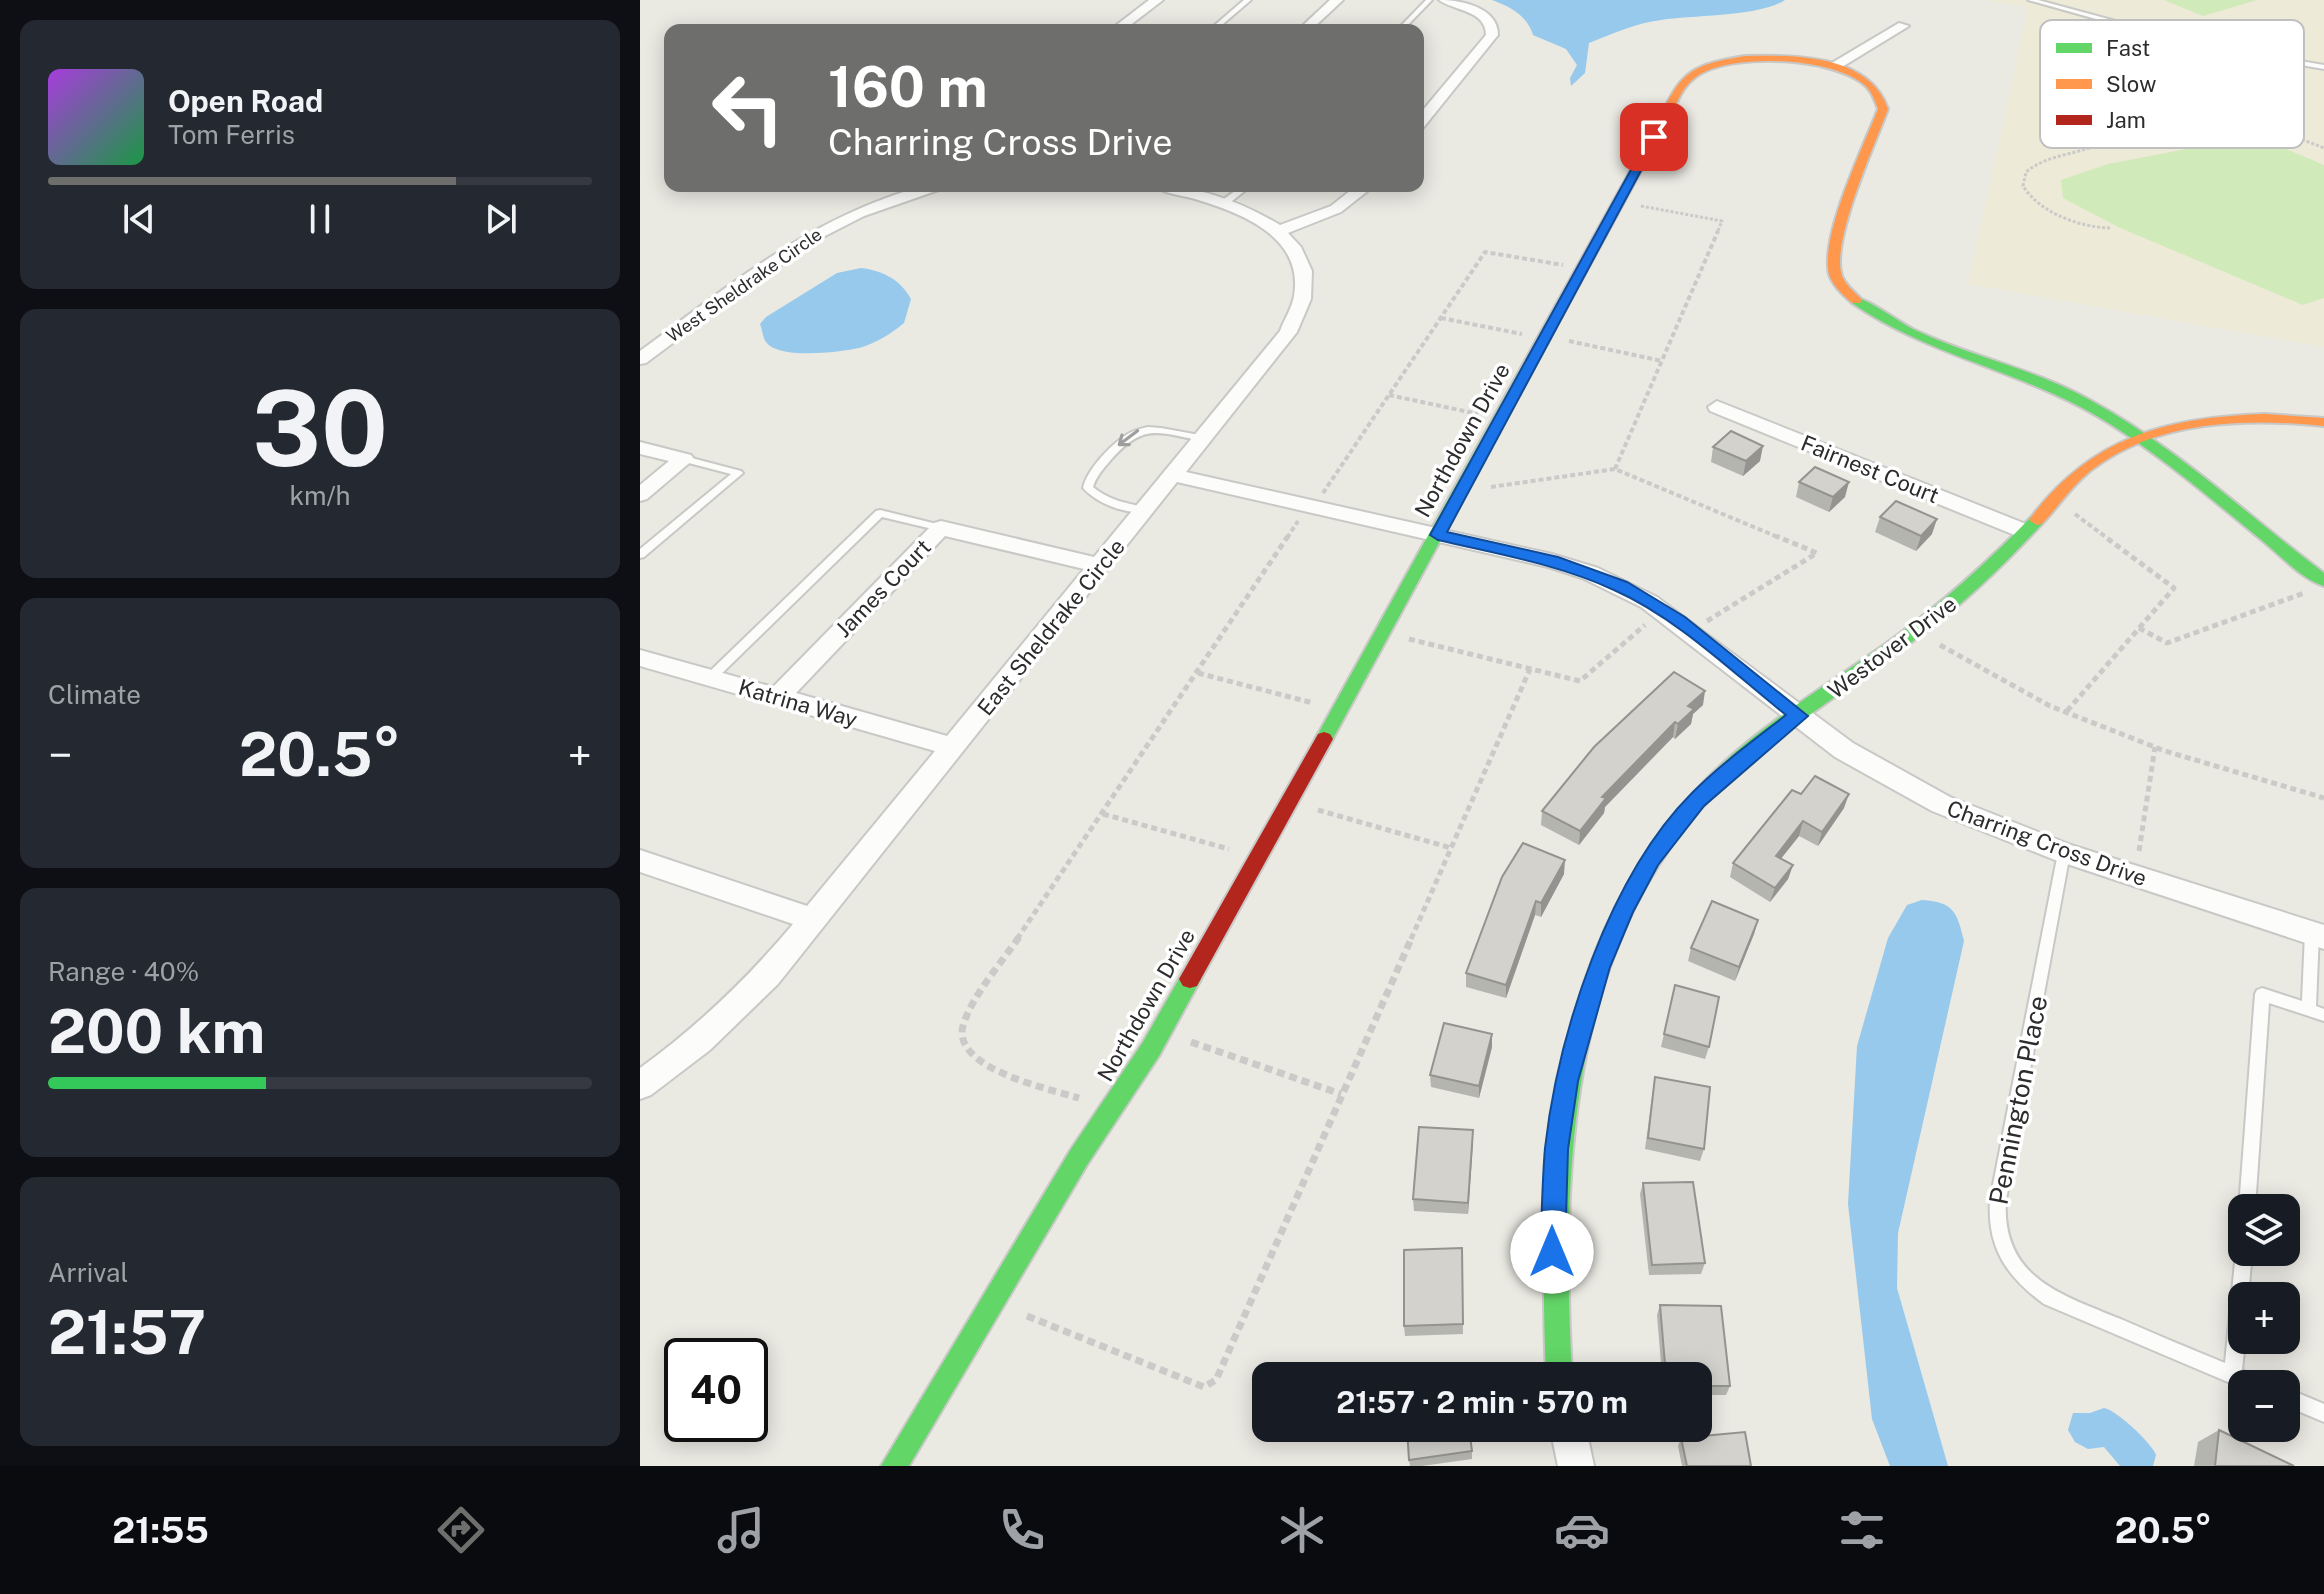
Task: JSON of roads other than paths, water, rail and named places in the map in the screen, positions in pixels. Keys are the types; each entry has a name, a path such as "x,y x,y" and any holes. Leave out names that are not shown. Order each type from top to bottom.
{"street":[{"path":"1124,24 1157,0"},
{"path":"1311,24 1337,0"},
{"path":"1424,118 1492,35 1488,20 1481,13 1445,0"},
{"path":"1832,67 1903,26"},
{"name":"Northdown Drive","path":"894,1466 1079,1157 1151,1049 1438,535 1684,81 1697,72 1718,64 1756,59 1832,67 1873,87 1879,94 1883,109 1835,248 1835,274 1842,286 1882,320 2069,394 2143,439 2316,586"},
{"name":"West Sheldrake Circle","path":"640,359 819,232 884,202 920,192"},
{"name":"East Sheldrake Circle","path":"640,1085 700,1041 733,1012 814,920 1288,332 1301,310 1307,276 1292,245 1279,231 1224,203 1184,192"},
{"path":"1279,231 1336,209 1358,192"},
{"name":"Fairnest Court","path":"1717,407 2024,531"},
{"name":"Westover Drive","path":"1558,1362 1553,1309 1552,1223 1557,1149 1567,1081 1599,967 1651,859 1673,828 1718,780 1958,598 1996,563 2088,466 2143,439 2242,415 2270,414 2324,422"},
{"path":"640,448 684,459"},
{"path":"640,495 684,459"},
{"name":"Charring Cross Drive","path":"1172,475 1552,561 1621,586 1679,621 1844,750 1895,781 1990,826 2064,853 2318,935"},
{"name":"James Court","path":"778,697 941,528 1100,566"},
{"name":"Katrina Way","path":"640,658 955,747"},
{"path":"640,861 814,920"},
{"path":"1571,1442 1576,1466"}],"lane":[{"path":"1219,24 1248,0"},
{"path":"1406,24 1429,0"},
{"path":"2031,0 2104,20"},
{"path":"2304,64 2324,67"},
{"path":"1224,203 1239,192"},
{"path":"1144,510 1121,507 1096,496 1088,488 1090,479 1125,436 1137,430 1160,429 1202,438"},
{"path":"640,555 738,473 684,459"},
{"path":"710,678 880,513 941,528"},
{"name":"Pennington Place","path":"2064,853 1998,1200 1995,1221 1999,1242 2011,1263 2031,1285 2050,1298 2228,1373"},
{"path":"2248,1194 2262,994 2317,1012 2318,935"},
{"path":"2233,1370 2243,1266"},
{"path":"2300,1403 2324,1413"}],"water":[{"path":"1492,0 1785,0 1759,10 1652,21 1589,43 1585,73 1571,86 1570,78 1577,65 1566,49 1533,35 1522,17"},
{"path":"861,268 890,277 907,292 911,299 904,323 899,327 871,344 838,351 796,353 773,348 766,342 760,324 766,317 837,273"},
{"path":"1922,900 1948,906 1956,916 1964,941 1898,1233 1897,1288 1948,1466 1890,1466 1872,1419 1848,1204 1857,1046 1888,938 1907,905"},
{"path":"2104,1408 2125,1421 2148,1443 2156,1455 2153,1466 2120,1466 2104,1447 2088,1449 2075,1442 2068,1430 2073,1413 2090,1413"}]}
